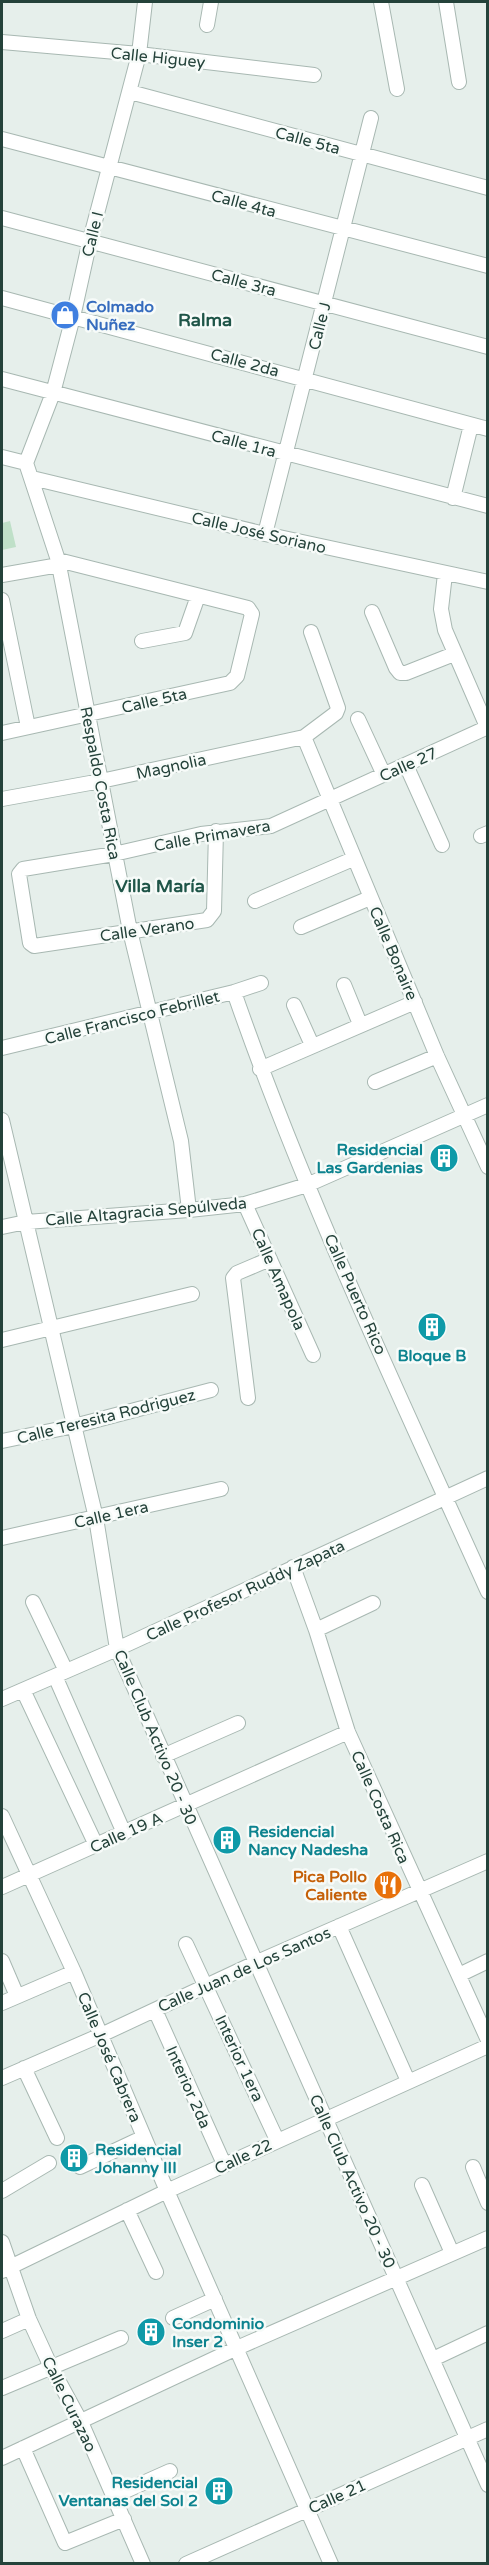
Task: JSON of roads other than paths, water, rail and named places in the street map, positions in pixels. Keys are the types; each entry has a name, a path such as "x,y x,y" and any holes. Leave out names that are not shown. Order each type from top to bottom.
{"street":[{"name":"Calle I","path":"26,463 53,393 73,317 90,240 139,54 145,2"},
{"path":"207,25 211,2"},
{"path":"381,2 397,89"},
{"path":"446,2 459,82"},
{"name":"Calle Higuey","path":"2,42 139,54 314,75"},
{"name":"Calle 5ta","path":"130,92 488,188"},
{"name":"Calle J","path":"265,534 371,118"},
{"name":"Calle 4ta","path":"2,139 488,266"},
{"name":"Calle 3ra","path":"2,218 488,347"},
{"name":"Calle 2da","path":"2,298 488,429"},
{"name":"Calle 1ra","path":"2,379 488,506"},
{"path":"453,498 471,424"},
{"path":"2,457 26,463"},
{"name":"Respaldo Costa Rica","path":"26,463 59,562 130,931 181,1141 189,1210"},
{"name":"Calle José Soriano","path":"32,478 265,534 488,582"},
{"path":"2,575 59,562 198,596 185,633 142,641"},
{"path":"445,574 441,609 445,630 487,728"},
{"name":"Calle 5ta","path":"2,733 235,680 251,611 198,596"},
{"path":"2,600 28,727"},
{"path":"372,612 400,673 406,673 454,654"},
{"path":"304,737 336,713 338,708 311,632"},
{"path":"358,719 384,775"},
{"name":"Calle 27","path":"329,799 487,728"},
{"name":"Magnolia","path":"2,799 101,782 304,737"},
{"name":"Calle Bonaire","path":"304,737 437,1056 488,1167"},
{"path":"406,765 442,845"},
{"name":"Calle Primavera","path":"32,945 20,871 114,854 216,831 271,826 329,799"},
{"name":"Calle Verano","path":"32,945 207,920 212,916 216,831"},
{"path":"255,901 353,859"},
{"path":"301,927 370,898"},
{"name":"Calle Francisco Febrillet","path":"2,1048 234,992 261,983"},
{"path":"344,985 360,1024"},
{"name":"Calle Puerto Rico","path":"234,992 260,1069 308,1185 488,1592"},
{"path":"260,1069 415,1002"},
{"path":"294,1005 312,1045"},
{"path":"375,1082 437,1056"},
{"name":"Calle Altagracia Sepúlveda","path":"2,1227 26,1222 245,1204 308,1185 488,1105"},
{"name":"Calle Club Activo 20 - 30","path":"2,1120 96,1518 117,1649 184,1805 326,2117 488,2485"},
{"name":"Calle Amapola","path":"245,1204 314,1355"},
{"path":"248,1398 233,1278 237,1273 270,1259"},
{"path":"2,1340 192,1294"},
{"name":"Calle Teresita Rodriguez","path":"2,1441 74,1426 211,1390"},
{"name":"Calle Profesor Ruddy Zapata","path":"2,1699 117,1649 488,1478"},
{"name":"Calle 1era","path":"2,1538 221,1489"},
{"name":"Calle Costa Rica","path":"292,1568 316,1630 348,1732 488,2040"},
{"path":"33,1602 124,1833"},
{"path":"316,1630 373,1603"},
{"path":"23,1689 96,1845"},
{"path":"163,1756 238,1723"},
{"name":"Calle 19 A","path":"2,1887 348,1732"},
{"name":"Calle José Cabrera","path":"2,1816 74,1972 167,2191 331,2564"},
{"name":"Calle Juan de Los Santos","path":"2,2078 101,2035 255,1963 488,1862"},
{"path":"339,1926 408,2081"},
{"name":"Interior 1era","path":"186,1944 277,2140"},
{"path":"2,1961 16,1996"},
{"path":"459,1975 488,1961"},
{"path":"2,2003 74,1972"},
{"name":"Interior 2da","path":"155,2010 224,2164"},
{"name":"Calle 22","path":"7,2269 224,2164 488,2046"},
{"path":"24,2068 57,2138"},
{"path":"80,2167 144,2137"},
{"path":"2,2191 49,2163"},
{"path":"472,2167 488,2203"},
{"path":"422,2185 452,2253"},
{"path":"127,2210 156,2272"},
{"path":"2,2458 237,2348 488,2238"},
{"name":"Calle Curazao","path":"2,2242 7,2269 51,2367 81,2422 143,2564"},
{"path":"173,2319 216,2299"},
{"path":"2,2331 29,2319"},
{"path":"433,2359 488,2333"},
{"path":"2,2388 121,2338"},
{"name":"Calle 21","path":"186,2564 488,2429"},
{"path":"23,2448 65,2543 124,2519"},
{"path":"114,2496 170,2471"}],"place":[{"name":"Colmado Nuñez","path":"65,315"},
{"name":"Residencial Las Gardenias","path":"444,1158"},
{"name":"Bloque B","path":"432,1327"},
{"name":"Residencial Nancy Nadesha","path":"227,1840"},
{"name":"Pica Pollo Caliente","path":"388,1885"},
{"name":"Residencial Johanny III","path":"74,2158"},
{"name":"Condominio Inser 2","path":"151,2332"},
{"name":"Residencial Ventanas del Sol 2","path":"219,2491"}],"district":[{"name":"Ralma","path":"205,320"},
{"name":"Villa María","path":"160,886"}]}
